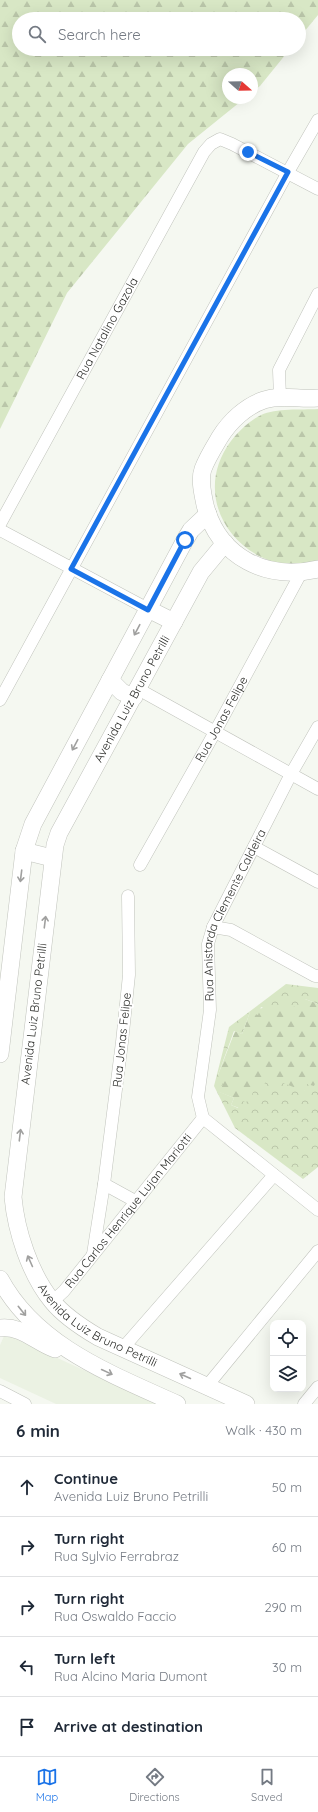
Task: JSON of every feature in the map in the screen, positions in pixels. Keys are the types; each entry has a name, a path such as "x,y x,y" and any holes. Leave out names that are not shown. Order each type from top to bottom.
{"main road":[{"path":"318,398 280,398 264,400 242,412 221,436 202,470 202,491 208,514 214,529 225,543 247,562 274,572 301,572 318,569"},
{"path":"0,1054 24,851 33,824 191,530 208,514"},
{"name":"Avenida Luiz Bruno Petrilli","path":"225,543 201,572 59,833 52,858 6,1199 15,1217 21,1241 41,1285 52,1302 75,1322 98,1337 243,1403"},
{"path":"148,610 174,622"},
{"path":"110,680 122,692 136,693"},
{"path":"24,851 52,858"},
{"path":"0,1279 8,1294 25,1315 73,1354 96,1367 177,1404"},
{"path":"0,1328 11,1328 20,1331 52,1348 73,1354"}],"street":[{"path":"0,700 288,172 318,120"},
{"name":"Rua Natalino Gazola","path":"0,524 204,152 211,144 220,139 288,172"},
{"path":"288,172 318,189"},
{"path":"280,398 279,370 318,294"},
{"path":"0,530 148,610"},
{"name":"Rua Jonas Felipe","path":"140,866 215,732 301,572"},
{"path":"136,693 215,732 318,789"},
{"name":"Rua Anistarda Clemente Caldeira","path":"203,1118 198,1097 210,1010 208,944 213,927 291,774 318,727"},
{"path":"254,847 318,882"},
{"name":"Rua Jonas Felipe","path":"93,1255 104,1184 122,1042 128,975 128,896"},
{"path":"213,927 231,930 315,976 318,976"},
{"path":"203,1118 318,1210"},
{"name":"Rua Carlos Henrique Lujan Mariotti","path":"52,1302 64,1292 135,1201 203,1118"},
{"path":"122,1348 274,1175"},
{"path":"104,1184 135,1201"},
{"path":"207,1386 318,1250"},
{"path":"304,1404 318,1387"},
{"path":"0,1390 24,1404"}],"shaded area":[{"path":"5,1334 158,1404 56,1404 0,1378 0,1345"}],"green space":[{"path":"0,0 318,0 318,15 306,30 306,12 12,12 12,56 284,56 258,88 258,68 222,68 222,104 238,104 188,144 67,293 0,429"},
{"path":"318,409 318,561 296,566 288,566 259,556 244,546 232,534 223,520 217,505 215,489 216,473 222,457 231,441 244,426 252,420 261,415 274,411"},
{"path":"286,984 318,988 318,1004 305,999 303,1007 295,1004 292,1011 278,1006 275,1013 261,1007 258,1015 250,1012 242,1034 234,1031 218,1075 225,1078 220,1092 234,1098 231,1105 238,1108 242,1101 249,1103 254,1089 262,1091 267,1077 304,1091 307,1084 314,1086 317,1079 318,1080 318,1167 303,1179 235,1128 214,1086 229,1027"},
{"path":"305,999 318,1004 318,1080 314,1087 304,1091 262,1092 249,1103 239,1108 231,1105 234,1098 219,1092 218,1075 235,1031 242,1034 250,1012 257,1009 298,1002"}],"route":[{"path":"185,540 148,610 71,569 288,172 248,152"}]}
